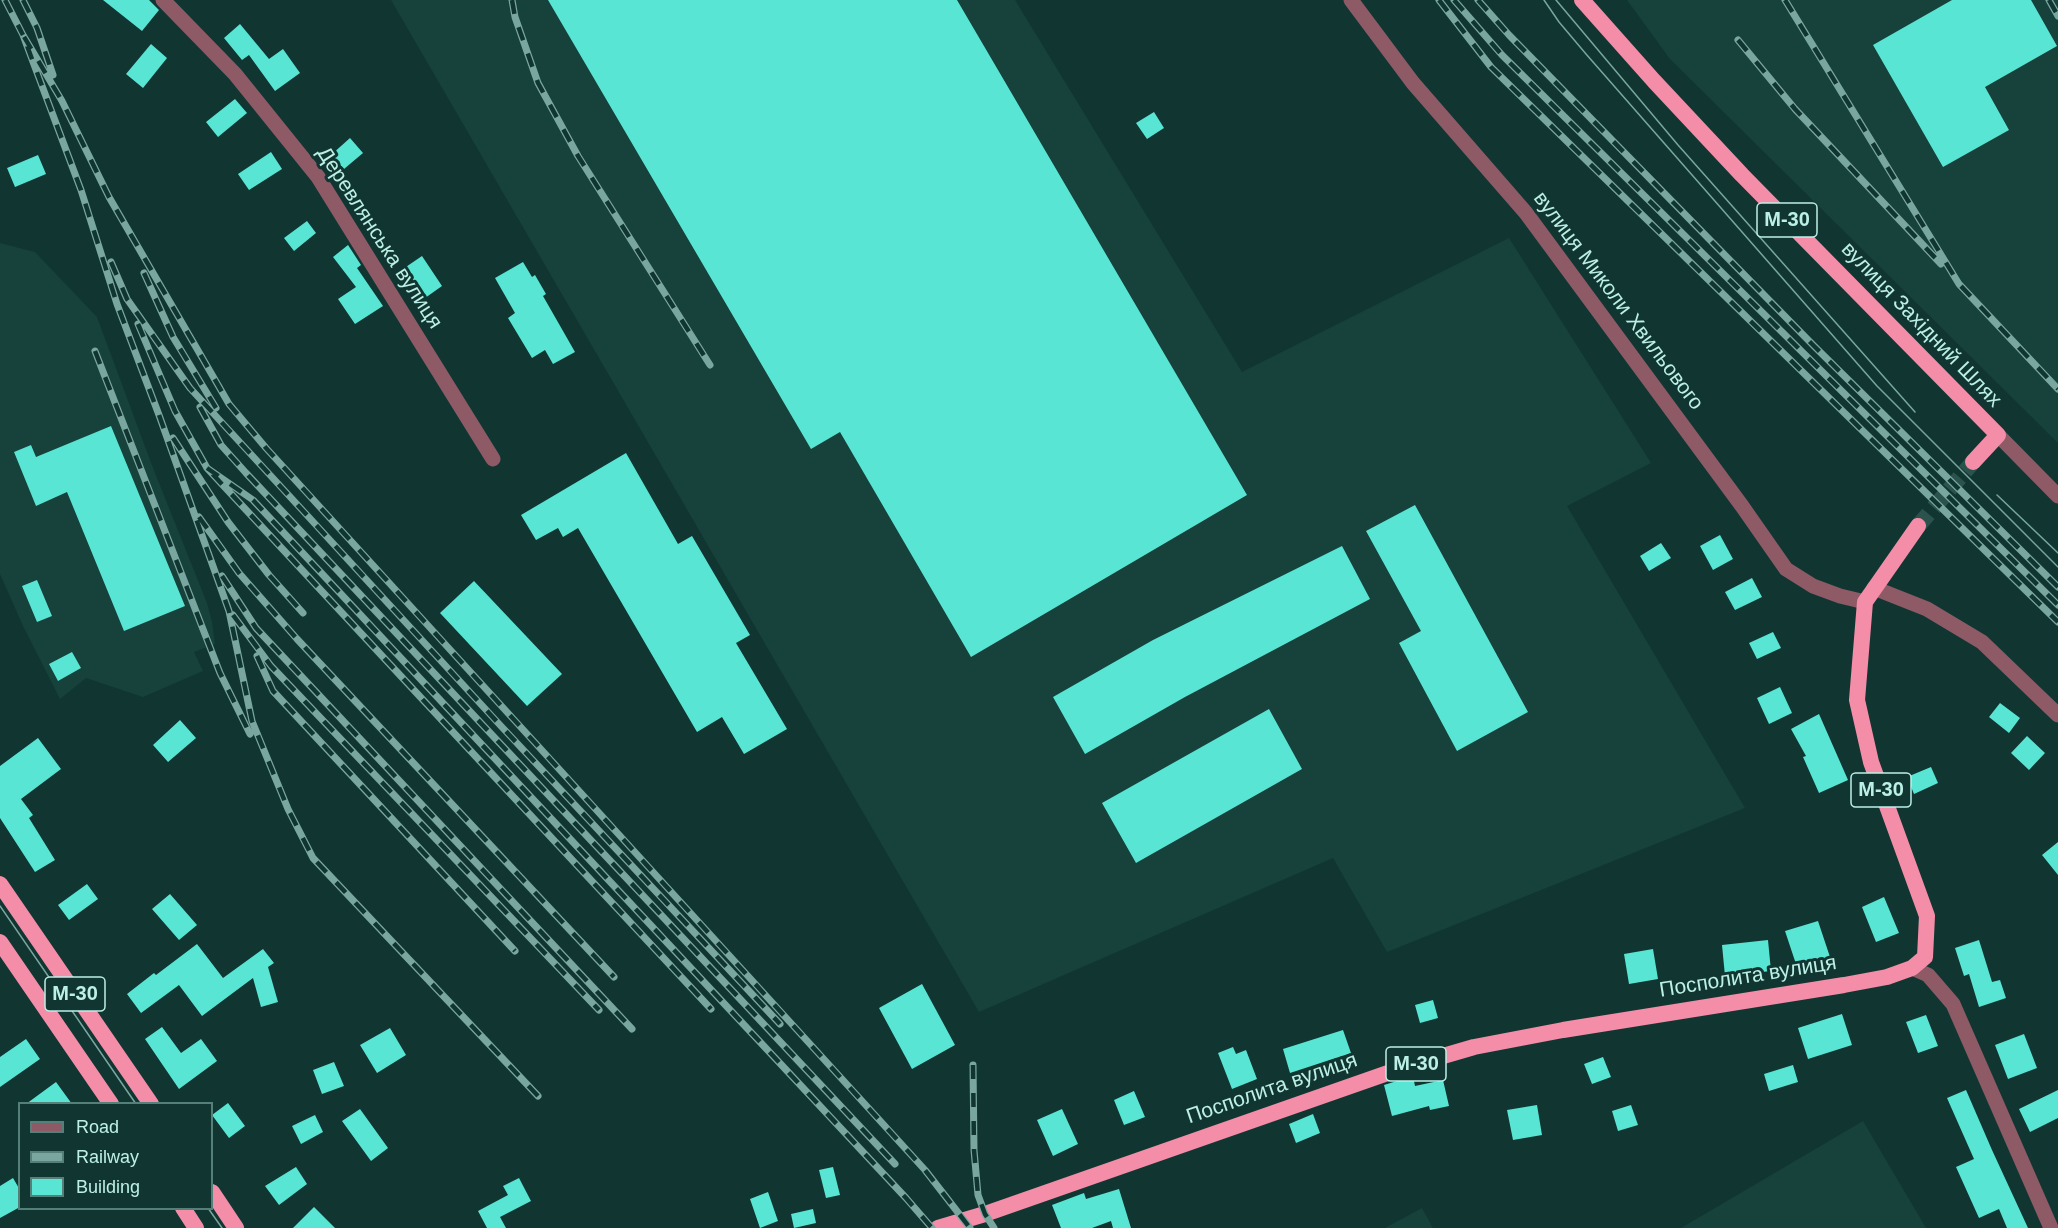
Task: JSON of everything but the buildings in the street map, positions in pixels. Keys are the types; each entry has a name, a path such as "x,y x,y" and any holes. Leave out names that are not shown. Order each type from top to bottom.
{"highway":[{"name":"вулиця Західний Шлях","path":"1582,0 1601,24 1734,166 1998,435"},
{"path":"1973,462 1998,435"},
{"path":"1869,595 1918,526"},
{"name":"М-30","path":"1869,595 1857,700 1871,762 1927,916 1924,957 1912,968"},
{"name":"М-30","path":"0,884 149,1102"},
{"name":"М-30","path":"0,942 110,1102"},
{"name":"Посполита вулиця","path":"938,1228 985,1214 1402,1068 1474,1047 1574,1028 1844,985 1887,977 1912,968"},
{"path":"213,1194 236,1228"},
{"path":"184,1210 196,1228"}],"street":[{"name":"Деревлянська вулиця","path":"163,0 235,74 318,177 493,459"},
{"name":"вулиця Миколи Хвильового","path":"1351,0 1413,82 1526,213 1786,569 1813,586 1840,596 1869,595 1927,609 1982,642 2058,715"},
{"name":"вулиця Західний Шлях","path":"1998,435 2058,496"},
{"path":"1912,968 1928,975 1953,1004 2051,1228"}],"shaded area":[{"path":"391,0 1015,0 1242,372 1509,238 1651,463 1567,506 1745,808 1387,952 1333,858 979,1012"},
{"path":"1627,0 2058,0 2058,443 1670,59"},
{"path":"0,243 35,252 97,317 153,468 207,603 215,644 194,652 203,671 143,697 86,678 60,699 0,574"},
{"path":"1863,1121 1926,1228 1681,1228"},
{"path":"1422,1208 1433,1228 1385,1228"}],"tunnel":[{"path":"1918,526 1973,462"}],"tram line":[{"path":"1544,0 1586,54 1877,386 2058,567"},
{"path":"1556,0 1678,145 1915,412"},
{"path":"1997,495 2058,553"},
{"path":"0,906 135,1102"},
{"path":"209,1210 222,1228"}],"railway":[{"path":"5,0 23,35"},
{"path":"23,0 37,28 53,75"},
{"path":"512,0 515,17 538,83 578,156 710,365"},
{"path":"1439,0 1491,67 2058,622"},
{"path":"1454,0 1502,55 2058,605"},
{"path":"1478,0 1509,35 1814,346 2058,587"},
{"path":"1785,0 1959,284 2058,389"},
{"path":"2049,0 2058,16"},
{"path":"538,1096 313,858 288,809 252,721 229,611 117,304 81,190 23,35 62,101 109,197 229,404 266,448 925,1170 970,1228"},
{"path":"1738,40 1795,109 1941,264"},
{"path":"111,262 127,299 190,388 500,725 780,1024"},
{"path":"144,273 173,337 216,408"},
{"path":"138,324 175,411 207,468 711,1009"},
{"path":"95,351 220,673 250,734"},
{"path":"200,407 221,445 246,473 895,1164"},
{"path":"173,438 228,522 269,575 303,613"},
{"path":"207,468 253,500 932,1228"},
{"path":"199,517 239,573 297,639 614,977"},
{"path":"222,576 256,628 632,1029"},
{"path":"233,615 271,666 599,1010"},
{"path":"257,656 273,691 515,951"},
{"path":"973,1065 974,1150 978,1195 985,1214 994,1228"}]}
